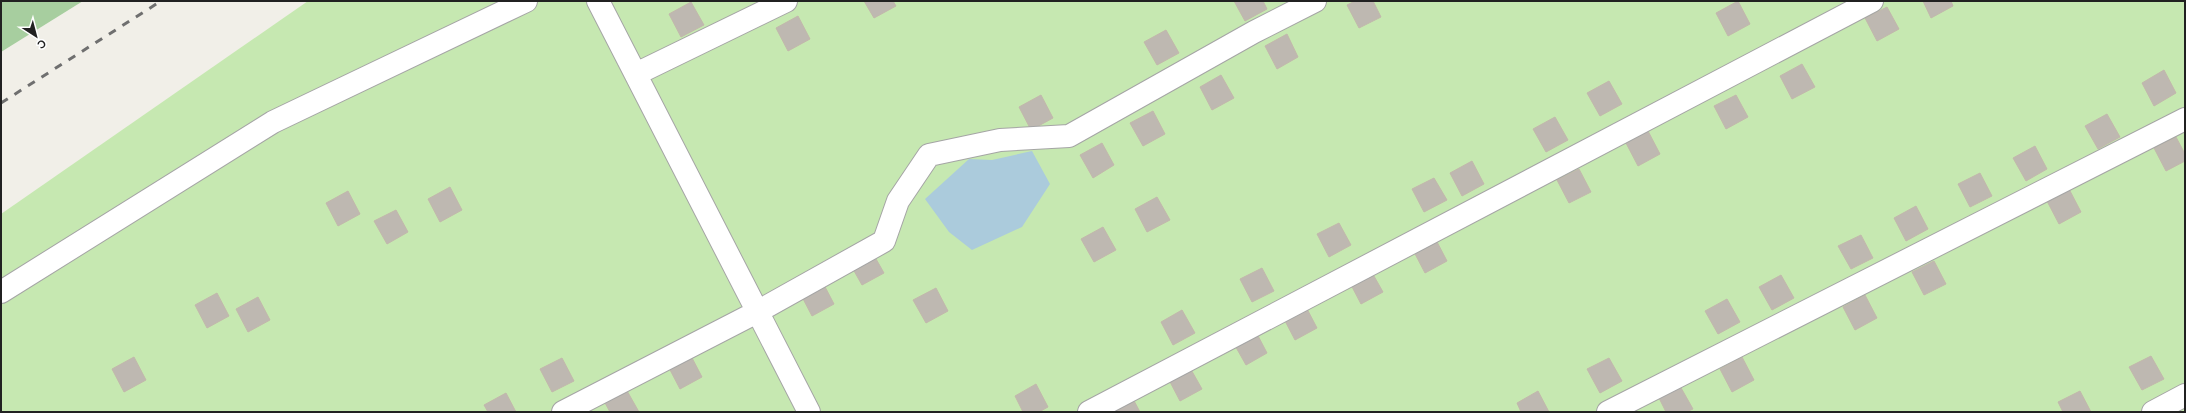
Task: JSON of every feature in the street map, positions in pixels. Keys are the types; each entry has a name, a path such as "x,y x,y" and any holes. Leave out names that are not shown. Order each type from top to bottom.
{"street":[{"path":"1,292 273,122 526,1"},
{"path":"598,1 809,412"},
{"path":"636,74 786,1"},
{"path":"563,412 757,312 884,241 898,201 929,155 1000,140 1069,136 1254,32 1315,1"},
{"path":"1089,412 1872,1"},
{"path":"1608,412 2185,119"},
{"path":"2153,412 2185,395"}],"green space":[{"path":"1,1 83,1 1,52"},
{"path":"308,1 2185,1 2185,412 1,412 1,214"}],"water":[{"path":"1032,151 1050,184 1022,227 972,250 949,232 925,199 969,159 992,160"}],"building":[{"path":"864,1 893,1 896,6 874,18"},
{"path":"1234,1 1263,1 1267,9 1245,21"},
{"path":"1355,1 1373,1 1381,17 1359,28 1347,5"},
{"path":"1738,1 1750,24 1728,36 1716,13"},
{"path":"1923,1 1951,1 1953,6 1931,18"},
{"path":"691,2 704,25 681,37 669,14"},
{"path":"1887,7 1899,29 1877,41 1865,18"},
{"path":"798,16 810,39 788,51 776,28"},
{"path":"1166,30 1179,53 1157,65 1144,42"},
{"path":"1287,34 1298,57 1277,69 1265,46"},
{"path":"1802,64 1815,87 1792,99 1780,76"},
{"path":"2164,70 2176,93 2154,106 2142,83"},
{"path":"1221,75 1234,98 1212,110 1200,87"},
{"path":"1609,81 1622,104 1600,116 1587,93"},
{"path":"1041,95 1053,118 1031,130 1019,107"},
{"path":"1736,95 1748,117 1726,129 1714,106"},
{"path":"1153,111 1165,134 1143,146 1130,123"},
{"path":"2107,114 2120,137 2098,149 2085,126"},
{"path":"1555,117 1568,140 1546,152 1533,129"},
{"path":"1648,131 1660,154 1638,166 1626,143"},
{"path":"2176,137 2185,154 2185,161 2166,171 2154,148"},
{"path":"1102,143 1114,165 1093,178 1080,155"},
{"path":"2035,146 2047,169 2026,181 2013,158"},
{"path":"1472,161 1484,184 1462,196 1450,173"},
{"path":"1579,169 1591,192 1569,203 1557,180"},
{"path":"1980,173 1992,196 1970,207 1958,184"},
{"path":"1434,178 1447,200 1424,212 1412,189"},
{"path":"450,187 462,210 440,222 428,199"},
{"path":"2069,189 2081,212 2059,224 2047,201"},
{"path":"348,191 360,214 338,226 326,203"},
{"path":"1157,197 1170,220 1147,232 1135,209"},
{"path":"1916,206 1928,229 1906,241 1894,218"},
{"path":"396,210 408,232 387,244 374,221"},
{"path":"1339,223 1351,245 1329,257 1317,234"},
{"path":"1103,227 1116,250 1094,262 1081,239"},
{"path":"1861,235 1873,258 1851,269 1838,246"},
{"path":"1435,238 1447,261 1425,273 1413,250"},
{"path":"871,250 884,273 862,285 849,262"},
{"path":"1934,261 1946,284 1924,295 1912,272"},
{"path":"1262,268 1274,291 1252,302 1240,279"},
{"path":"1370,269 1383,292 1361,304 1349,281"},
{"path":"1781,275 1794,298 1772,310 1759,287"},
{"path":"822,281 834,304 812,316 800,293"},
{"path":"936,288 948,311 926,323 913,300"},
{"path":"217,293 229,316 207,328 195,305"},
{"path":"1865,295 1877,318 1855,330 1843,307"},
{"path":"258,297 270,320 248,332 236,309"},
{"path":"1727,299 1740,322 1718,334 1705,311"},
{"path":"1305,305 1317,328 1295,340 1283,317"},
{"path":"1182,310 1195,333 1173,345 1161,322"},
{"path":"1255,330 1267,353 1246,365 1233,342"},
{"path":"690,354 702,377 680,389 668,366"},
{"path":"2151,356 2164,379 2142,390 2129,367"},
{"path":"134,357 146,380 124,392 112,369"},
{"path":"1742,357 1754,380 1732,392 1720,369"},
{"path":"562,358 574,381 552,392 540,369"},
{"path":"1609,358 1622,381 1600,393 1587,369"},
{"path":"1189,366 1202,389 1180,401 1168,378"},
{"path":"1036,384 1048,407 1039,412 1023,412 1015,396"},
{"path":"1680,386 1693,409 1686,412 1666,412 1659,398"},
{"path":"626,389 639,412 610,412 604,401"},
{"path":"1538,391 1549,412 1521,412 1517,403"},
{"path":"2080,391 2091,412 2063,412 2058,402"},
{"path":"506,393 516,412 488,412 484,405"},
{"path":"1132,397 1140,412 1111,412"}],"railway":[{"path":"1,103 161,1"}]}
